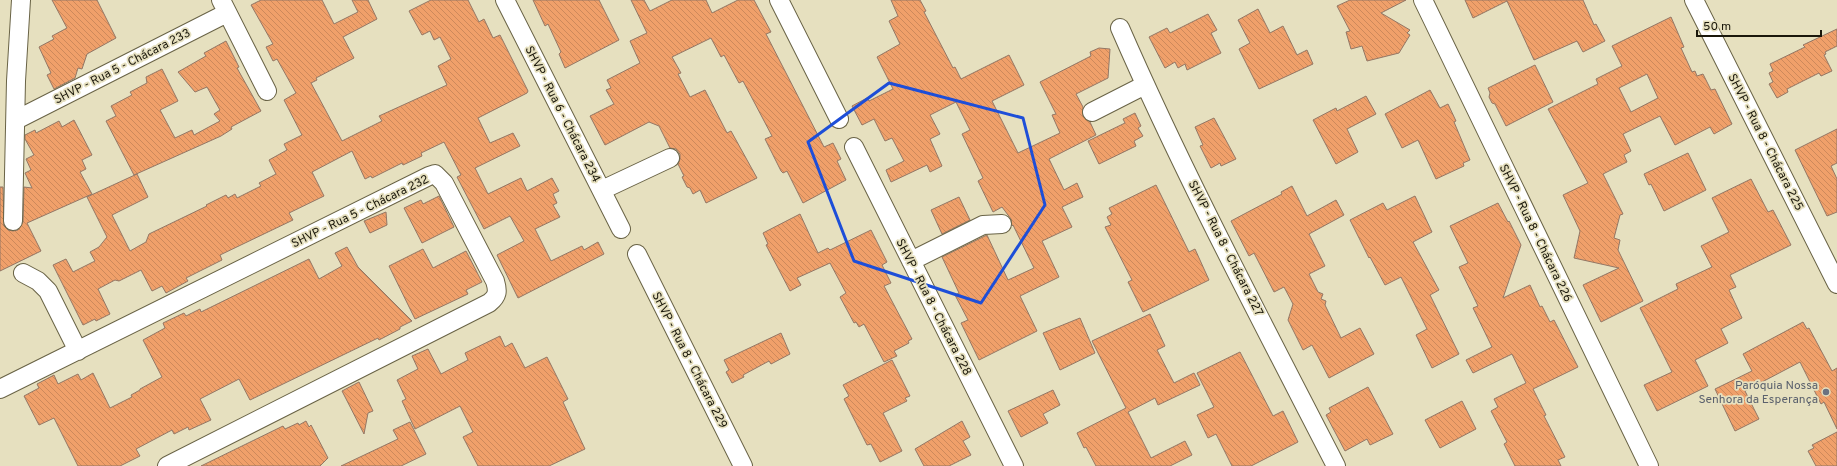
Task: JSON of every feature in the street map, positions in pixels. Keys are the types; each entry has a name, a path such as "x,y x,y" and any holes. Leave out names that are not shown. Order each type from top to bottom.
{"street":[{"path":"13,221 16,120 8,81 21,0"},
{"name":"SHVP - Rua 6 - Chácara 234","path":"505,0 622,229"},
{"path":"779,0 839,119"},
{"name":"SHVP - Rua 8 - Chácara 226","path":"1423,0 1649,466"},
{"name":"SHVP - Rua 8 - Chácara 225","path":"1694,0 1837,284"},
{"name":"SHVP - Rua 5 - Chácara 233","path":"16,120 224,6 267,91"},
{"name":"SHVP - Rua 8 - Chácara 227","path":"1120,28 1145,85 1336,466"},
{"path":"1092,112 1145,85"},
{"name":"SHVP - Rua 8 - Chácara 228","path":"854,147 1014,466"},
{"path":"602,190 670,158"},
{"name":"SHVP - Rua 5 - Chácara 232","path":"0,389 435,174 444,183 495,281 498,291 495,298 489,303 167,466"},
{"path":"911,260 983,225 1002,224"},
{"name":"SHVP - Rua 8 - Chácara 229","path":"637,254 743,466"},
{"path":"23,272 38,281 48,292 78,351"}],"highlighted area":[{"path":"889,83 1023,118 1045,205 981,303 854,261 808,142"}],"building":[{"path":"52,0 97,0 116,38 87,54 82,69 78,68 75,78 54,89 47,75 51,73 39,47 54,39 52,36 67,28"},
{"path":"261,0 322,0 334,24 358,12 352,0 368,0 377,19 343,37 354,58 316,78 317,80 311,83 342,141 382,121 379,116 447,85 438,66 451,59 440,37 434,40 430,31 422,35 409,11 431,0 468,0 479,22 484,19 493,38 500,35 528,91 527,93 478,118 490,143 513,133 520,146 475,168 488,194 521,178 527,191 552,178 559,191 553,194 557,203 553,205 560,217 535,229 551,261 582,246 584,250 598,242 604,254 518,298 497,255 524,241 510,216 484,229 457,177 461,175 444,142 421,153 422,156 403,165 402,163 372,178 371,176 365,179 352,151 312,172 324,196 289,213 293,220 220,255 222,260 186,278 188,281 166,293 162,286 152,291 141,270 119,281 115,280 98,289 110,314 96,321 95,319 83,325 53,265 66,259 73,272 95,261 90,252 99,247 107,237 87,197 137,174 148,197 112,215 130,251 146,242 149,234 207,206 206,205 226,195 228,198 235,194 237,198 261,186 259,183 276,174 269,160 287,150 284,144 302,135 284,100 296,93 277,59 273,61 266,47 273,44 251,5"},
{"path":"533,0 599,0 619,40 565,68 559,54 561,52 548,24 545,26"},
{"path":"631,0 644,0 650,11 672,0 706,0 712,13 738,0 754,0 771,32 766,34 824,147 833,143 841,159 837,161 846,180 803,203 787,171 783,173 781,171 765,139 772,136 743,81 739,83 724,55 721,57 711,38 672,57 681,73 678,74 690,97 705,90 727,133 731,131 757,178 706,203 700,190 693,194 690,188 687,187 682,177 684,176 678,164 680,154 676,149 670,148 659,126 649,122 605,145 590,116 614,104 606,90 611,88 607,80 640,63 630,41 647,33"},
{"path":"891,0 920,0 926,11 924,12 953,68 955,67 961,79 1009,55 1024,85 992,101 1018,153 1060,133 1052,115 1056,114 1040,82 1091,56 1090,52 1099,48 1110,49 1108,78 1076,94 1083,107 1083,116 1090,122 1096,135 1049,159 1064,190 1077,183 1083,197 1062,207 1072,227 1042,241 1059,277 1020,296 1037,331 979,360 961,323 968,320 955,295 959,293 942,257 987,235 1008,280 1034,268 1013,225 1012,226 1011,219 1002,207 993,212 978,181 983,178 962,134 970,130 956,102 930,115 940,134 930,139 942,166 930,172 927,165 891,182 886,170 904,161 892,138 885,141 874,119 862,125 852,106 867,98 869,101 893,89 877,57 900,44 889,21 898,16"},
{"path":"1350,0 1406,0 1381,13 1410,30 1407,33 1410,35 1399,53 1367,61 1362,46 1351,49 1346,32 1350,31 1337,6"},
{"path":"1465,0 1583,0 1594,25 1596,24 1605,41 1583,52 1577,41 1534,60 1507,1 1473,18"},
{"path":"1258,9 1270,33 1283,26 1297,55 1307,50 1313,64 1259,89 1239,49 1250,43 1238,20"},
{"path":"1208,14 1217,30 1211,33 1221,53 1187,70 1185,64 1178,68 1175,62 1165,68 1149,37 1167,28 1170,33"},
{"path":"1671,17 1684,47 1681,48 1692,72 1695,71 1697,76 1703,74 1711,90 1715,89 1732,124 1714,134 1710,127 1675,145 1660,116 1623,134 1631,151 1624,155 1627,162 1603,174 1623,214 1620,215 1614,238 1620,240 1618,250 1643,301 1601,322 1583,285 1619,268 1574,258 1580,231 1563,195 1588,183 1548,109 1598,84 1596,79 1622,66 1612,46","holes":["1647,74 1658,98 1631,112 1619,88"]},
{"path":"1837,29 1837,46 1825,52 1826,54 1824,55 1832,71 1821,76 1819,73 1787,89 1788,92 1777,98 1769,84 1773,82 1769,73 1773,71 1770,64 1805,47 1803,45"},
{"path":"226,41 239,67 237,68 261,111 231,127 232,129 221,136 134,175 106,121 116,116 111,106 132,95 130,92 147,83 146,77 162,69 178,101 160,110 175,138 192,130 194,135 220,121 214,114 220,110 207,87 195,92 178,72 206,56 204,53"},
{"path":"1535,65 1553,102 1506,126 1495,104 1492,103 1489,97 1490,93 1488,88"},
{"path":"1430,90 1440,108 1448,104 1456,121 1454,122 1470,160 1463,163 1464,166 1436,179 1418,140 1402,148 1385,114"},
{"path":"1366,96 1376,114 1347,129 1358,152 1336,164 1313,120 1336,108 1337,111"},
{"path":"1135,113 1141,126 1138,128 1143,136 1134,141 1136,146 1099,164 1088,141 1125,123 1123,119"},
{"path":"1214,118 1236,159 1221,166 1220,163 1211,168 1200,146 1203,145 1195,127"},
{"path":"74,120 92,155 82,160 86,169 80,172 92,194 27,223 41,251 0,271 0,187 3,187 4,226 8,230 13,231 18,230 23,222 24,187 32,188 25,173 31,170 26,159 34,155 25,139 25,135 35,130 36,133 59,121 62,127"},
{"path":"1837,129 1837,163 1831,166 1837,179 1837,212 1827,216 1795,150"},
{"path":"1688,153 1706,190 1664,211 1651,184 1649,185 1644,174"},
{"path":"1751,179 1768,212 1773,210 1791,245 1730,275 1736,287 1729,290 1742,318 1721,329 1728,343 1695,360 1708,386 1657,411 1644,385 1672,372 1640,308 1678,289 1676,284 1712,267 1701,246 1729,232 1712,198"},
{"path":"1156,185 1189,252 1195,249 1209,280 1143,312 1128,282 1132,280 1105,227 1111,225 1107,217 1112,214 1109,208"},
{"path":"1292,186 1307,216 1336,200 1344,215 1309,234 1325,266 1309,274 1318,292 1323,294 1321,299 1326,301 1325,305 1341,338 1360,328 1374,354 1329,378 1312,345 1303,350 1288,320 1293,304 1284,287 1274,292 1254,253 1249,256 1231,221 1282,194 1281,192"},
{"path":"439,196 454,227 422,243 404,208 421,200 423,204"},
{"path":"1415,196 1432,232 1413,242 1439,290 1430,295 1459,354 1432,368 1416,335 1427,329 1401,277 1385,285 1370,257 1369,258 1350,220 1383,203 1387,210"},
{"path":"959,197 970,220 942,234 931,210"},
{"path":"1498,203 1521,245 1503,298 1530,285 1540,307 1542,306 1550,322 1554,320 1578,367 1533,389 1546,415 1544,416 1565,457 1558,460 1561,466 1515,466 1504,444 1507,442 1491,411 1498,407 1494,399 1526,383 1512,354 1473,373 1466,360 1492,347 1473,308 1478,306 1459,267 1468,263 1450,226"},
{"path":"386,212 387,225 370,233 364,221"},
{"path":"800,214 818,253 828,248 830,250 871,230 887,262 882,265 891,283 884,286 912,339 908,341 909,343 894,351 897,356 884,362 864,324 859,327 856,322 854,323 840,297 846,293 830,263 797,278 801,285 790,291 766,245 768,244 763,233"},
{"path":"347,247 358,267 412,321 379,340 378,338 250,400 239,379 200,399 211,420 189,430 188,427 174,434 172,430 136,449 140,456 120,466 78,466 54,418 39,425 24,396 39,388 37,384 54,375 58,384 78,374 81,380 93,373 110,408 132,397 131,395 140,389 162,377 143,340 165,328 163,323 184,313 186,316 200,309 201,312 309,259 319,279 342,266 335,253"},
{"path":"423,249 433,268 466,251 482,282 466,290 468,294 415,319 389,266"},
{"path":"1150,314 1165,346 1157,350 1174,383 1194,373 1200,385 1158,405 1155,398 1128,412 1151,458 1185,441 1192,455 1170,466 1096,466 1086,447 1084,448 1077,433 1126,408 1092,341"},
{"path":"1080,318 1095,353 1060,370 1043,333"},
{"path":"1803,322 1807,329 1809,328 1832,371 1837,368 1837,429 1824,402 1821,404 1800,362 1745,391 1759,419 1735,431 1715,389 1752,371 1743,354"},
{"path":"781,333 790,354 771,364 769,361 743,375 744,377 732,383 726,372 729,370 724,360"},
{"path":"500,336 505,347 512,343 525,368 547,357 568,399 563,402 585,449 549,466 478,466 463,437 473,432 460,406 415,429 402,401 406,399 397,380 418,369 412,356 428,349 441,374 468,360 465,353"},
{"path":"1240,352 1273,416 1283,411 1298,442 1251,466 1232,466 1216,434 1208,438 1197,415 1214,407 1197,373"},
{"path":"892,360 910,396 905,398 907,401 883,413 902,451 880,462 871,444 867,445 844,399 849,396 843,385"},
{"path":"359,382 373,411 368,413 364,434 342,391"},
{"path":"1368,387 1393,434 1370,445 1367,439 1345,451 1326,415 1331,412 1329,408"},
{"path":"1053,390 1060,405 1043,414 1048,423 1021,437 1008,411"},
{"path":"1462,401 1476,429 1440,448 1425,420"},
{"path":"306,421 309,427 311,425 328,458 320,466 201,466 283,426 285,429 298,423 299,425"},
{"path":"962,421 970,437 963,441 971,455 949,466 924,466 915,449"},
{"path":"410,422 426,454 401,466 341,466 398,439 393,430"},
{"path":"1837,432 1837,466 1816,466 1808,451 1814,448 1812,445"}],"place":[{"name":"Paróquia Nossa Senhora da Esperança","path":"1826,392"}]}
